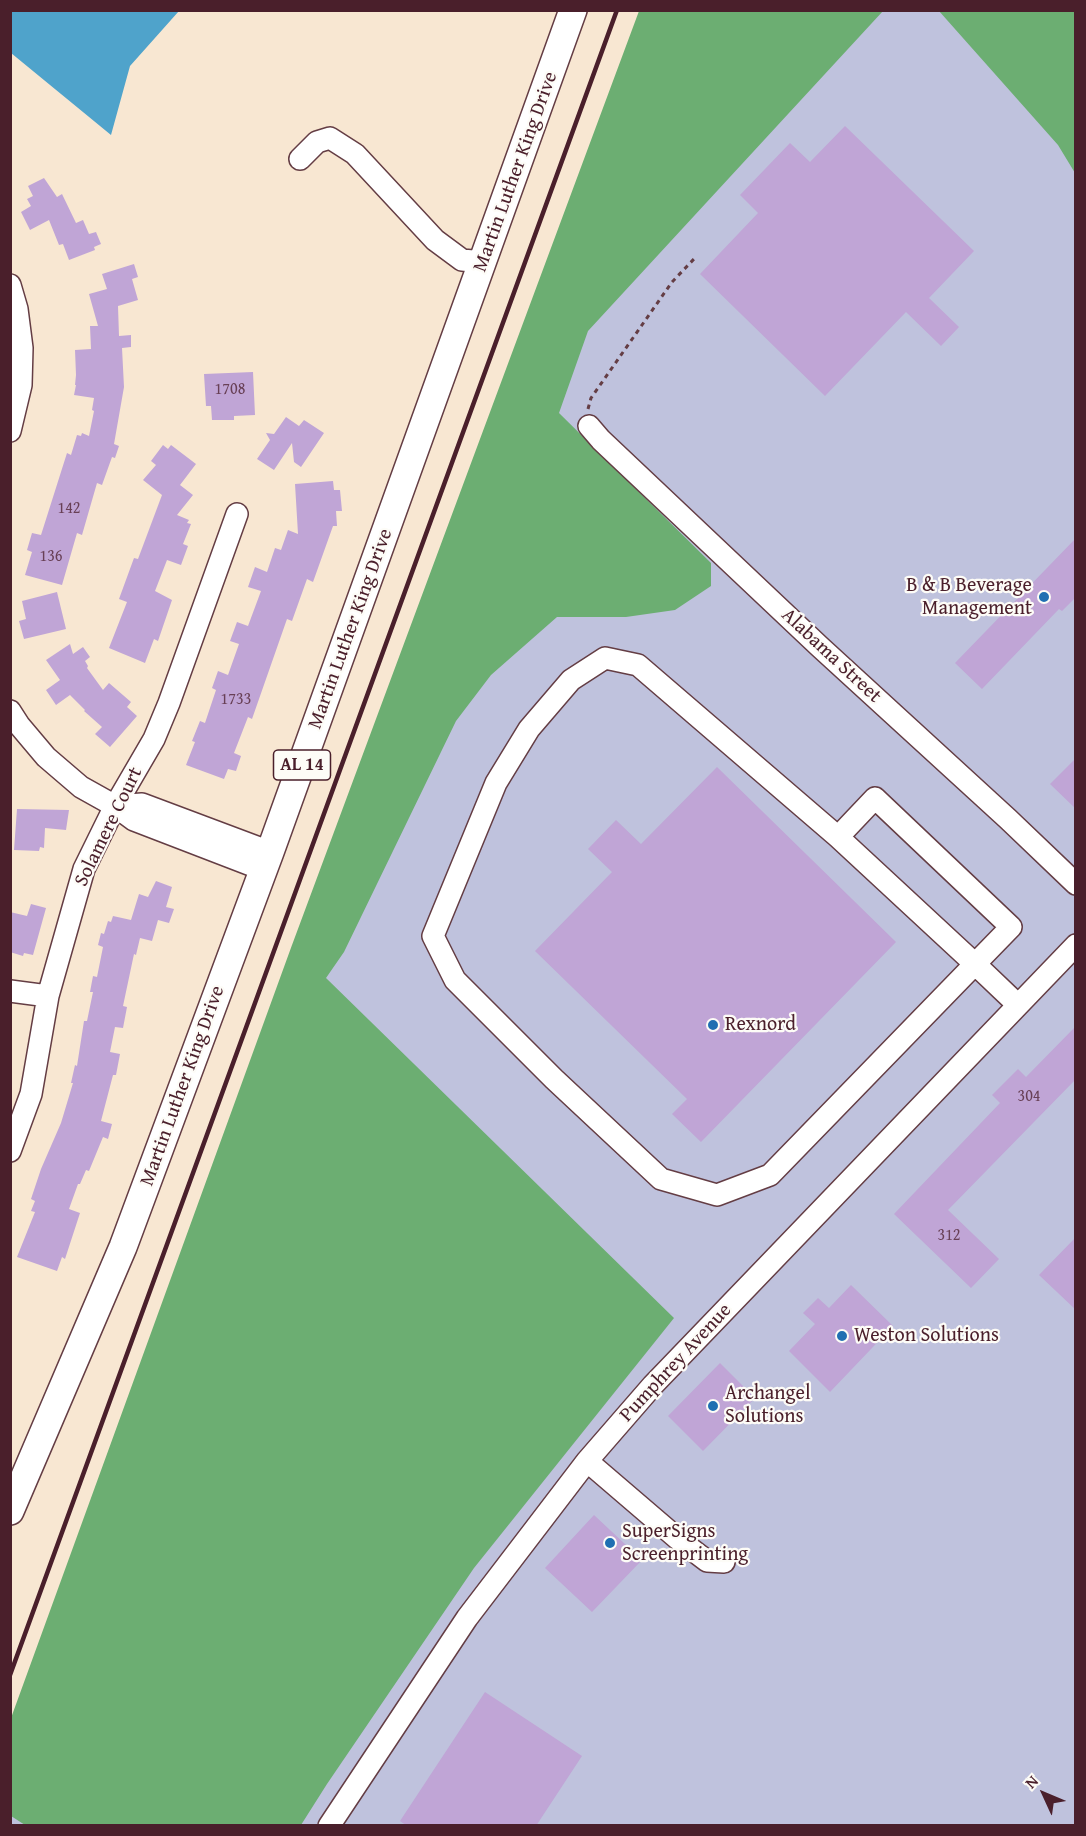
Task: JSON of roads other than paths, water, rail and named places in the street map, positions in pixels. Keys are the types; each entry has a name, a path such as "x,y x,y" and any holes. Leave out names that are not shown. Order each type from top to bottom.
{"main road":[{"name":"Martin Luther King Drive","path":"10,1511 123,1247 267,861 573,10"}],"street":[{"path":"300,159 317,142 330,138 355,154 435,240 462,260 484,262"},
{"path":"10,285 17,309 22,348 18,404 10,432"},
{"name":"Alabama Street","path":"589,426 739,571 1076,884"},
{"name":"Solamere Court","path":"10,1151 31,1094 48,996 71,908 84,869 115,806 154,740 237,514"},
{"path":"838,837 875,798 1011,927 975,964 770,1175 717,1195 661,1179 554,1079 455,980 433,936 496,783 529,729 572,680 605,658 638,665 838,837 975,964 1018,1005"},
{"path":"10,711 33,742 58,769 81,787 115,806 134,820 267,861"},
{"name":"Pumphrey Avenue","path":"329,1826 467,1617 587,1461 653,1385 1076,945"},
{"path":"10,991 48,996"},
{"path":"587,1461 707,1561 724,1563"}],"water":[{"path":"10,11 179,11 130,66 111,135 11,53"}],"railway":[{"path":"10,1675 617,10"}],"place":[{"name":"B & B Beverage Management","path":"1044,597"},
{"name":"Rexnord","path":"713,1025"},
{"name":"Weston Solutions","path":"842,1336"},
{"name":"Archangel Solutions","path":"713,1406"},
{"name":"SuperSigns Screenprinting","path":"610,1543"}]}
